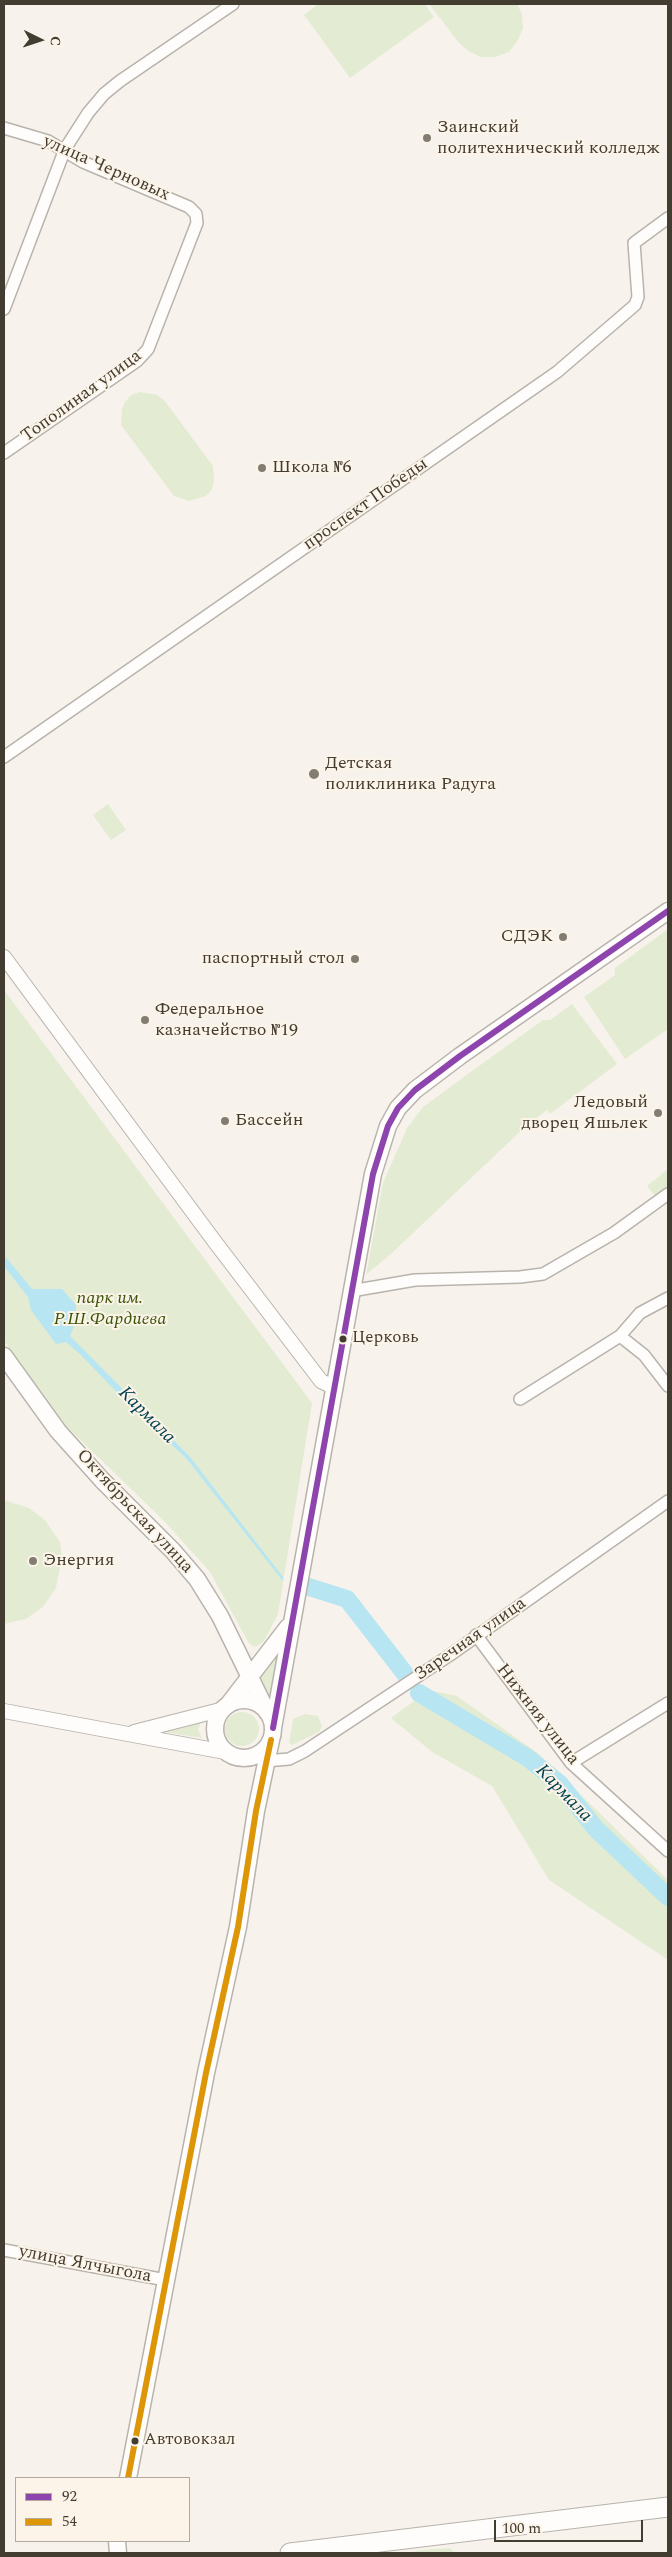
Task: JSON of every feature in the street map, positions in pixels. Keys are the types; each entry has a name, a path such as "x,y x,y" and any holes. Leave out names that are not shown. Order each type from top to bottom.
{"main road":[{"path":"128,2477 206,2073 238,1927 261,1782 272,1734 333,1387 380,1149 398,1108 415,1090 460,1056 668,911"},
{"name":"Октябрьская улица","path":"4,1356 58,1431 102,1480 162,1539 197,1578 220,1616 267,1712"},
{"path":"226,1707 246,1700 257,1704 267,1712 272,1734 259,1754 248,1758 236,1757 225,1752 218,1742 215,1730 217,1718 226,1707 251,1677 291,1623"},
{"path":"248,1758 261,1782"},
{"path":"290,2553 668,2508"}],"street":[{"path":"4,310 65,149 88,113 104,94 233,4"},
{"name":"улица Черновых","path":"4,128 65,149 84,162 189,206 196,214 197,223"},
{"name":"проспект Победы","path":"4,757 557,372 635,305 638,297 634,243 668,218"},
{"name":"Тополиная улица","path":"4,453 137,361 148,349 197,223"},
{"path":"4,957 215,1242 321,1381 333,1387"},
{"path":"351,1292 416,1280 520,1277 543,1274 614,1233 668,1194"},
{"path":"520,1399 620,1336 640,1313 668,1298"},
{"path":"620,1336 644,1356 668,1386"},
{"name":"Заречная улица","path":"266,1761 289,1759 306,1751 422,1674 666,1506"},
{"name":"Нижняя улица","path":"476,1635 571,1763 668,1851"},
{"path":"571,1763 668,1703"},
{"path":"130,1733 226,1707"},
{"path":"4,1711 225,1752"},
{"name":"улица Ялчыгола","path":"4,2250 166,2280"}],"green space":[{"path":"318,4 425,4 434,17 350,78 304,15"},
{"path":"429,4 517,4 522,14 523,28 518,40 509,52 495,57 481,57 470,52 460,44"},
{"path":"140,392 157,395 164,400 213,466 214,480 212,489 206,496 189,501 174,496 121,425 122,409 125,402 131,395"},
{"path":"108,804 126,830 111,840 93,815"},
{"path":"668,929 668,1029 625,1059 584,997 615,975 615,968"},
{"name":"парк им. Р.Ш.Фардиева","path":"4,990 312,1403 278,1614 264,1641 257,1646 254,1647 248,1642 210,1572 165,1522 64,1424 4,1341"},
{"path":"572,1004 617,1064 550,1114 547,1110 526,1126 392,1253 366,1275 383,1183 407,1128 423,1107 543,1020 550,1020"},
{"path":"668,1169 668,1191 657,1198 647,1186"},
{"name":"Энергия","path":"4,1500 29,1508 45,1520 60,1542 62,1557 56,1588 43,1607 26,1619 4,1624"},
{"path":"279,1654 271,1698 260,1676"},
{"path":"429,1690 457,1696 539,1754 668,1880 668,1960 549,1880 492,1786 432,1752 391,1718"},
{"path":"242,1712 254,1717 259,1729 254,1741 242,1746 230,1741 225,1729 230,1717"},
{"path":"305,1714 318,1716 322,1726 319,1732 292,1745 289,1743 293,1719"},
{"path":"201,1722 198,1730 202,1738 164,1732"},
{"path":"450,2548 455,2553 406,2553 421,2550"}],"water":[{"path":"4,1255 32,1289 62,1289 76,1305 76,1322 70,1336 190,1457 283,1577 283,1581 186,1458 128,1404 82,1356 66,1342 56,1344 31,1310 28,1297 4,1266"}],"waterway":[{"name":"Кармала","path":"309,1587 347,1599 406,1675"},
{"name":"Кармала","path":"419,1693 528,1758 560,1784 596,1829 668,1897"}],"transit line":[{"name":"92","path":"273,1728 373,1174 388,1126 398,1108 415,1090 460,1056 668,911"},
{"name":"54","path":"128,2477 206,2073 238,1927 256,1811 271,1740"}],"place":[{"name":"Заинский политехнический колледж","path":"427,138"},
{"name":"Школа №6","path":"262,468"},
{"name":"Детская поликлиника Радуга","path":"314,774"},
{"name":"СДЭК","path":"563,937"},
{"name":"паспортный стол","path":"355,959"},
{"name":"Федеральное казначейство №19","path":"145,1020"},
{"name":"Ледовый дворец Яшьлек","path":"658,1113"},
{"name":"Бассейн","path":"225,1121"},
{"name":"Церковь","path":"343,1339"},
{"name":"Энергия","path":"33,1561"},
{"name":"Автовокзал","path":"135,2441"}]}
